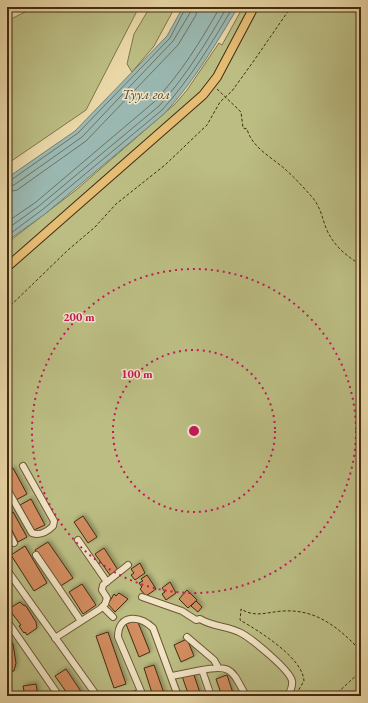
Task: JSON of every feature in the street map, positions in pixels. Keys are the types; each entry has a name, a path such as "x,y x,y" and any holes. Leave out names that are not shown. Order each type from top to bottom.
{"main road":[{"path":"7,267 166,129 212,84 254,7"}],"street":[{"path":"7,489 32,533 37,535 41,534 53,526 54,521 23,466"},
{"path":"7,528 14,542"},
{"path":"78,540 106,582"},
{"path":"36,554 81,621"},
{"path":"55,638 103,607 107,598 102,588 106,582 128,565"},
{"path":"7,570 97,696"},
{"path":"142,597 182,610 196,620 200,619 209,624 240,633 272,656 291,678 292,685 288,696"},
{"path":"103,607 113,617"},
{"path":"130,696 142,694 118,637 119,627 128,620 140,619 153,628 172,676 178,696"},
{"path":"7,621 58,696"},
{"path":"187,637 214,660 218,667"},
{"path":"172,676 218,667 227,669 233,673 246,696"},
{"path":"202,670 211,696"}],"path":[{"path":"7,309 94,227 116,204 165,165 206,125 225,97 235,87 270,40 291,7"},
{"path":"212,84 240,112 243,126 247,129 250,139 270,158 287,171 313,198 336,246 349,258 361,265"},
{"path":"305,696 298,690 304,681 301,671 270,638 240,620 241,609 254,615 288,611 315,615 333,626 361,651"},
{"path":"334,696 361,670"}],"green space":[{"path":"35,7 139,7 86,110 7,164 7,21"},
{"path":"150,7 175,7 154,46 132,72 127,64 134,34"},
{"path":"243,7 361,7 361,696 7,696 7,243 76,190 175,104 187,90 219,43 222,45"}],"water":[{"name":"Туул гол","path":"183,7 238,7 195,75 165,113 45,214 7,241 7,178 75,131 167,36"}],"building":[{"path":"13,468 27,494 16,500 7,484 7,472"},
{"path":"31,499 45,525 34,530 20,505"},
{"path":"7,501 12,511 9,512 10,514 13,512 27,537 18,542 7,521"},
{"path":"83,516 97,537 88,543 74,522"},
{"path":"48,542 73,578 59,587 35,550"},
{"path":"25,546 47,583 34,591 11,555"},
{"path":"104,548 118,570 110,575 95,554"},
{"path":"140,563 145,573 135,580 131,575 134,573 131,569"},
{"path":"147,575 156,589 146,596 140,589 142,587 139,583 143,581 141,579"},
{"path":"170,582 176,593 166,600 162,594 165,592 162,588"},
{"path":"82,584 96,605 83,614 69,592"},
{"path":"187,590 197,600 188,608 179,599"},
{"path":"119,593 128,599 115,612 108,604 114,594 116,596"},
{"path":"196,601 202,607 198,612 191,606"},
{"path":"20,602 26,606 36,622 37,628 27,635 19,626 21,625 11,612 10,608"},
{"path":"137,620 150,652 139,657 126,624"},
{"path":"108,632 126,684 114,688 96,636"},
{"path":"187,639 194,656 181,662 174,645"},
{"path":"7,640 13,644 16,663 14,671 7,671"},
{"path":"154,665 165,696 153,696 144,668"},
{"path":"66,669 84,696 69,696 55,676"},
{"path":"193,672 201,696 189,696 182,676"},
{"path":"227,675 234,696 222,696 216,679"},
{"path":"36,684 38,696 25,696 23,686"}]}
